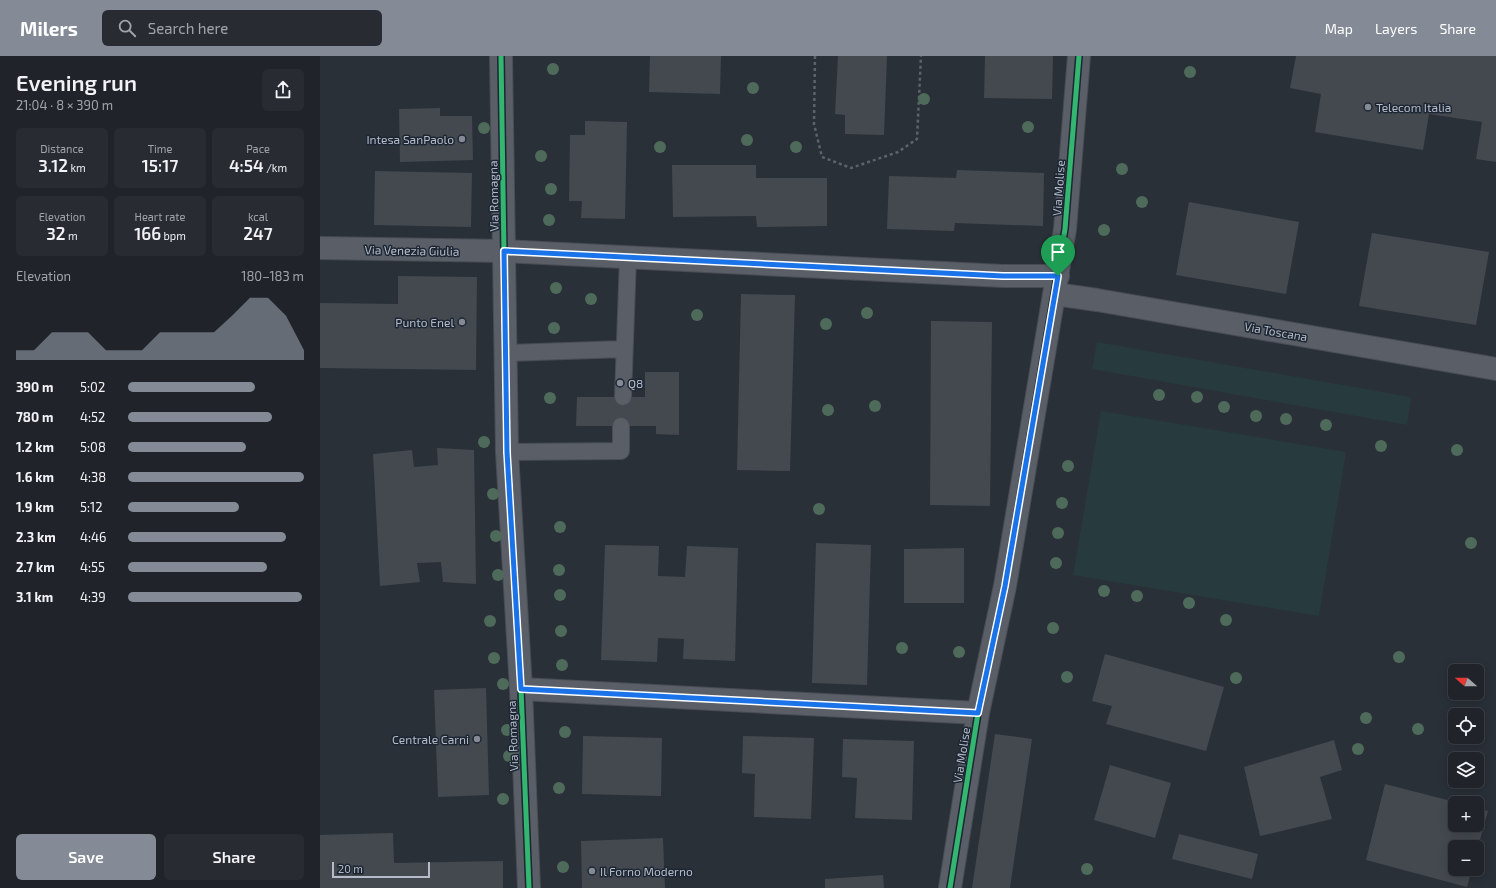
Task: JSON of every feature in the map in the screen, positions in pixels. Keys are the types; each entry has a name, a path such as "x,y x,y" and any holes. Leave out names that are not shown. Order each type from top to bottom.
{"street":[{"name":"Via Romagna","path":"501,56 507,452 521,689 529,888"},
{"name":"Via Molise","path":"950,888 978,713 1005,586 1065,229 1079,56"},
{"name":"Via Venezia Giulia","path":"320,248 504,251"},
{"name":"Via Toscana","path":"504,251 1003,276 1056,285 1105,301 1496,369"},
{"path":"521,689 978,713"}],"lane":[{"path":"623,397 628,258"},
{"path":"505,353 624,349"},
{"path":"507,452 620,451 622,426"}],"path":[{"path":"814,56 814,124 822,157 851,168 898,152 917,139 921,56"}],"green space":[{"path":"1097,342 1411,397 1407,425 1092,369"},
{"path":"1101,411 1346,452 1319,616 1073,575"}],"building":[{"path":"650,56 721,56 720,94 649,92"},
{"path":"838,56 887,56 884,135 845,134 845,115 835,114"},
{"path":"985,56 1053,56 1052,99 984,98"},
{"path":"1296,56 1496,56 1496,162 1476,159 1482,122 1429,114 1423,150 1315,132 1321,94 1290,88"},
{"path":"440,108 440,116 472,116 473,160 400,162 399,109"},
{"path":"585,121 627,122 625,219 581,218 582,201 569,201 570,135 585,135"},
{"path":"672,165 756,165 756,178 827,178 827,226 757,227 756,216 673,217"},
{"path":"957,170 1044,173 1043,226 955,223 954,231 887,229 889,176 956,178"},
{"path":"375,171 472,173 471,227 374,225"},
{"path":"1189,202 1299,222 1286,294 1176,275"},
{"path":"1372,233 1489,252 1476,325 1359,306"},
{"path":"398,276 477,277 476,370 320,368 320,303 398,304"},
{"path":"741,294 795,295 790,471 737,470"},
{"path":"931,321 992,322 990,506 930,505"},
{"path":"645,372 679,372 679,435 656,434 656,426 576,426 577,397 645,397"},
{"path":"437,448 474,450 476,584 443,582 441,562 417,563 420,582 380,586 373,454 412,450 414,467 438,465"},
{"path":"816,543 871,545 867,685 812,683"},
{"path":"605,545 659,546 658,576 685,577 687,546 738,548 735,661 683,659 684,639 658,638 657,662 601,660"},
{"path":"964,548 964,603 904,603 904,549"},
{"path":"1105,654 1224,687 1206,751 1106,724 1112,706 1092,701"},
{"path":"486,688 489,795 438,797 434,690"},
{"path":"995,734 1032,739 1010,888 972,888"},
{"path":"583,736 662,738 661,796 582,794"},
{"path":"743,736 814,738 811,819 754,817 755,774 742,773"},
{"path":"843,739 914,741 912,820 855,818 857,778 842,777"},
{"path":"1334,740 1342,770 1320,777 1332,819 1260,836 1244,767"},
{"path":"1110,765 1171,783 1155,838 1094,820"},
{"path":"1385,784 1448,800 1448,832 1482,832 1480,840 1448,840 1448,876 1470,876 1467,887 1366,860"},
{"path":"1484,810 1488,811 1484,825"},
{"path":"393,833 394,863 503,861 503,888 320,888 320,835"},
{"path":"1179,834 1258,854 1252,879 1172,859"},
{"path":"663,838 665,888 582,888 581,841"},
{"path":"883,875 884,888 825,888 825,879"}],"cycle path":[{"path":"501,56 507,452 521,689 529,888"},
{"path":"950,888 978,713 1005,586 1065,229 1079,56"}],"place":[{"name":"Telecom Italia","path":"1368,107"},
{"name":"Intesa SanPaolo","path":"462,139"},
{"name":"Punto Enel","path":"462,322"},
{"name":"Q8","path":"620,383"},
{"name":"Centrale Carni","path":"477,739"},
{"name":"Il Forno Moderno","path":"592,871"}],"route":[{"path":"504,251 1003,276 1058,276 1005,586 978,713 521,689 507,452 504,251"}]}
